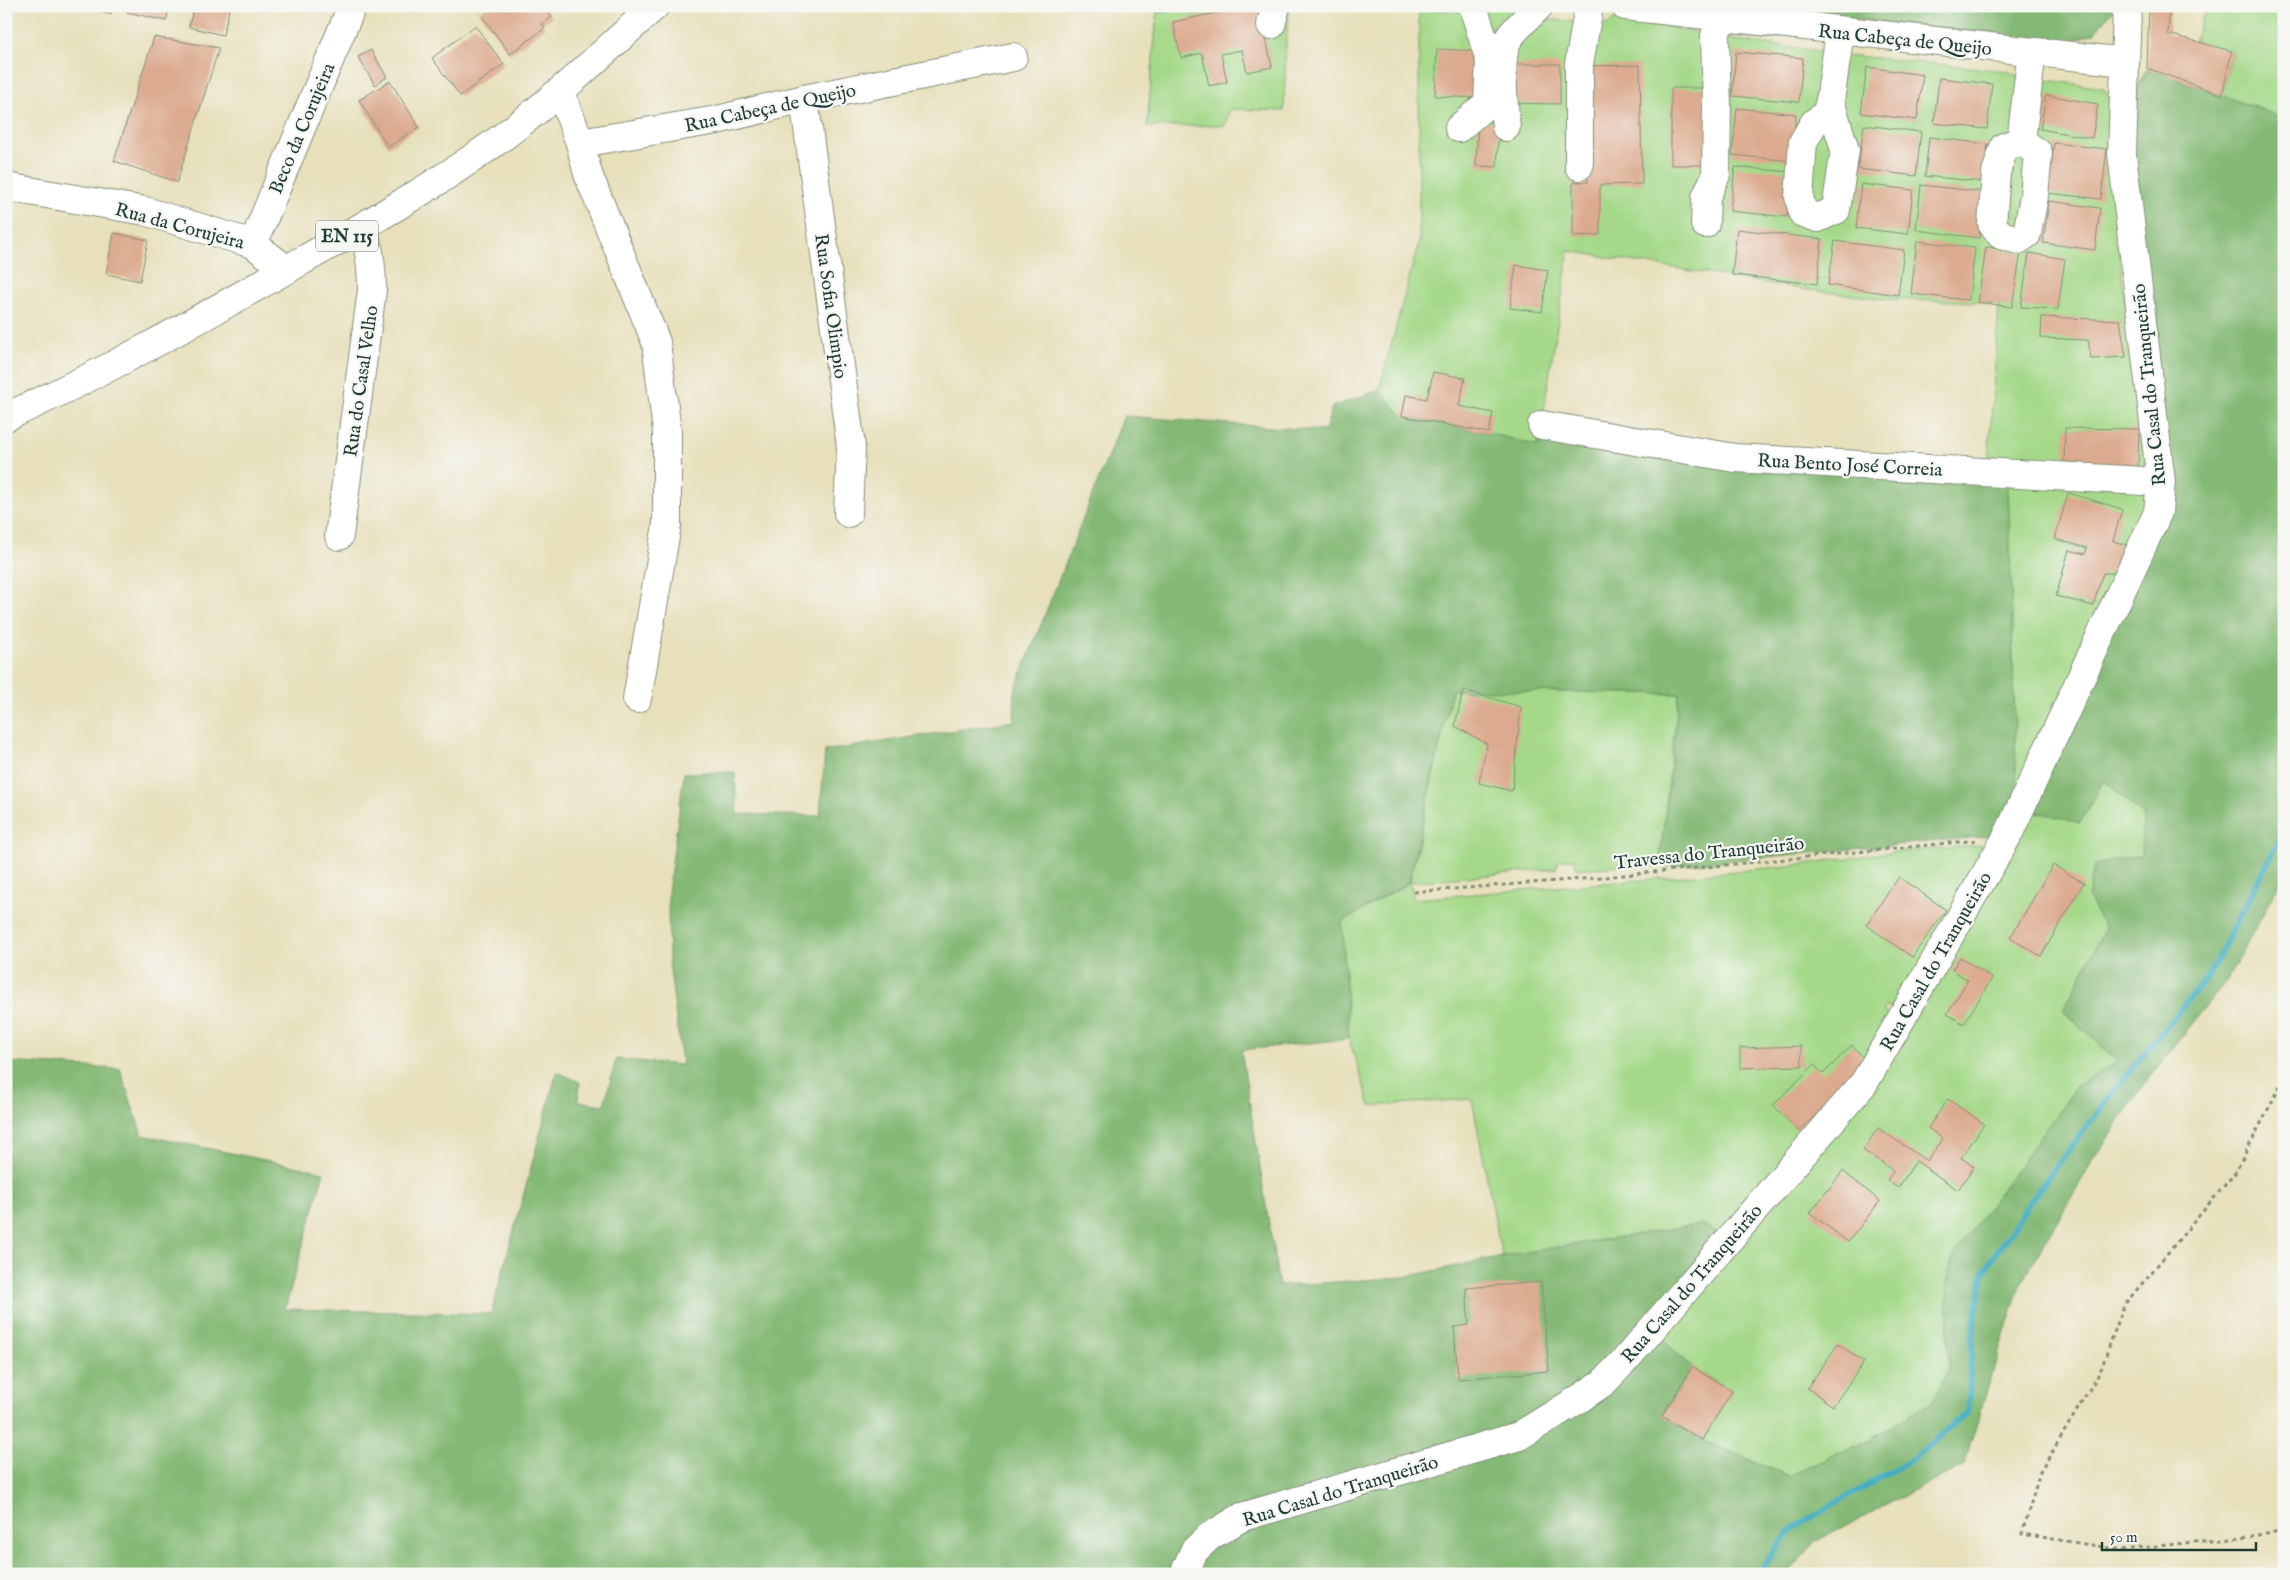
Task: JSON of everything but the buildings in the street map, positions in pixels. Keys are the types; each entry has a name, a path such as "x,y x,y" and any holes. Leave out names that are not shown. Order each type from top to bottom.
{"street":[{"name":"EN 115","path":"6,417 105,371 362,227 473,159 555,95 655,6"},
{"path":"1460,128 1488,103 1490,61 1473,6"},
{"path":"1506,127 1503,86 1504,48 1509,38 1539,6"},
{"path":"1579,166 1579,64 1589,6"},
{"name":"Rua Cabeça de Queijo","path":"1624,6 1840,32 2125,62"},
{"name":"Rua Casal do Tranqueirão","path":"1184,1574 1194,1551 1210,1536 1242,1517 1519,1436 1604,1382 1626,1359 1864,1083 2007,837 2158,512 2161,482 2122,154 2127,6"},
{"name":"Beco da Corujeira","path":"252,244 349,13"},
{"path":"1705,224 1706,196 1716,175 1715,36 1721,18"},
{"path":"1830,101 1840,32"},
{"path":"2021,141 2032,52"},
{"name":"Rua Cabeça de Queijo","path":"580,143 717,120 804,99 1013,57"},
{"path":"555,95 566,106 580,143 588,174 656,342 667,432 667,525 638,698"},
{"name":"Rua Sofia Olimpio","path":"804,99 851,448 848,514"},
{"name":"Rua da Corujeira","path":"6,187 145,212 252,244 287,270"},
{"name":"Rua do Casal Velho","path":"339,536 372,290 371,257 362,227"},
{"name":"Rua Bento José Correia","path":"1542,424 1735,458 2161,482"}],"path":[{"name":"Travessa do Tranqueirão","path":"1414,892 1583,879 2007,837"},
{"path":"2284,1079 2235,1173 2124,1305 2100,1372 2040,1472 2022,1534 2122,1550 2284,1532"}],"green space":[{"path":"1156,6 1191,6 1157,13"},
{"path":"1191,6 1290,6 1286,38 1284,111 1230,109 1225,125 1147,127 1157,13"},
{"path":"1483,6 1505,6 1533,12 1540,19 1569,21 1598,29 1615,20 1707,33 1727,39 1820,51 1836,58 1856,56 2008,71 2028,82 2047,80 2103,88 2112,102 2115,209 2146,472 1988,467 1999,305 1978,302 1885,299 1801,289 1569,251 1538,446 1489,433 1402,416 1379,390 1419,242 1419,8 1466,12"},
{"path":"1723,6 2116,6 2096,32 2070,42"},
{"path":"2207,6 2284,6 2284,122 2273,114 2222,95 2232,52 2194,41"},
{"path":"2147,68 2273,114 2284,122 2284,875 2227,980 2148,1079 2092,1162 2019,1287 1964,1465 1814,1542 1788,1574 1187,1574 1211,1537 1473,1458 1657,1335 1692,1367 1662,1416 1702,1440 1789,1476 1861,1444 1930,1404 1949,1371 1947,1284 1953,1256 2078,1085 2118,1061 2063,1011 2105,928 2088,898 2094,865 2141,855 2143,815 2104,780 2080,823 2026,809 2164,514 2128,106"},
{"path":"1379,390 1402,416 1489,433 1538,446 1542,429 2008,478 2017,806 2001,835 1659,867 1679,694 1452,690 1409,882 1342,922 1349,1039 1241,1050 1279,1286 1405,1277 1502,1256 1702,1224 1724,1238 1597,1383 1519,1436 1241,1513 1181,1574 6,1574 6,1062 120,1069 142,1135 324,1172 285,1309 491,1314 557,1072 580,1082 578,1101 604,1105 616,1059 682,1065 669,962 668,893 684,773 735,772 737,814 820,816 825,751 1014,721 1015,690 1124,416 1325,431 1332,407"},
{"path":"2008,478 2149,488 2151,500 2017,806"},
{"path":"1452,689 1679,694 1659,867 1623,866 1577,869 1574,859 1559,860 1556,869 1410,882"},
{"path":"2104,780 2143,815 2142,855 2088,898 2105,928 2063,1011 2118,1061 2078,1085 1953,1256 1947,1284 1949,1371 1930,1404 1861,1444 1789,1476 1702,1440 1732,1391 1692,1367 1657,1335 1757,1221 2026,809"},
{"path":"1995,844 1904,1005 1883,1008 1891,1024 1724,1238 1702,1224 1502,1256 1472,1099 1370,1106 1349,1039 1342,922 1410,882 1414,899 1663,878 1789,866 1893,852"}],"waterway":[{"path":"1758,1574 1791,1529 1911,1460 1968,1412 1972,1338 1983,1273 2035,1194 2121,1082 2208,976 2284,832"}]}
